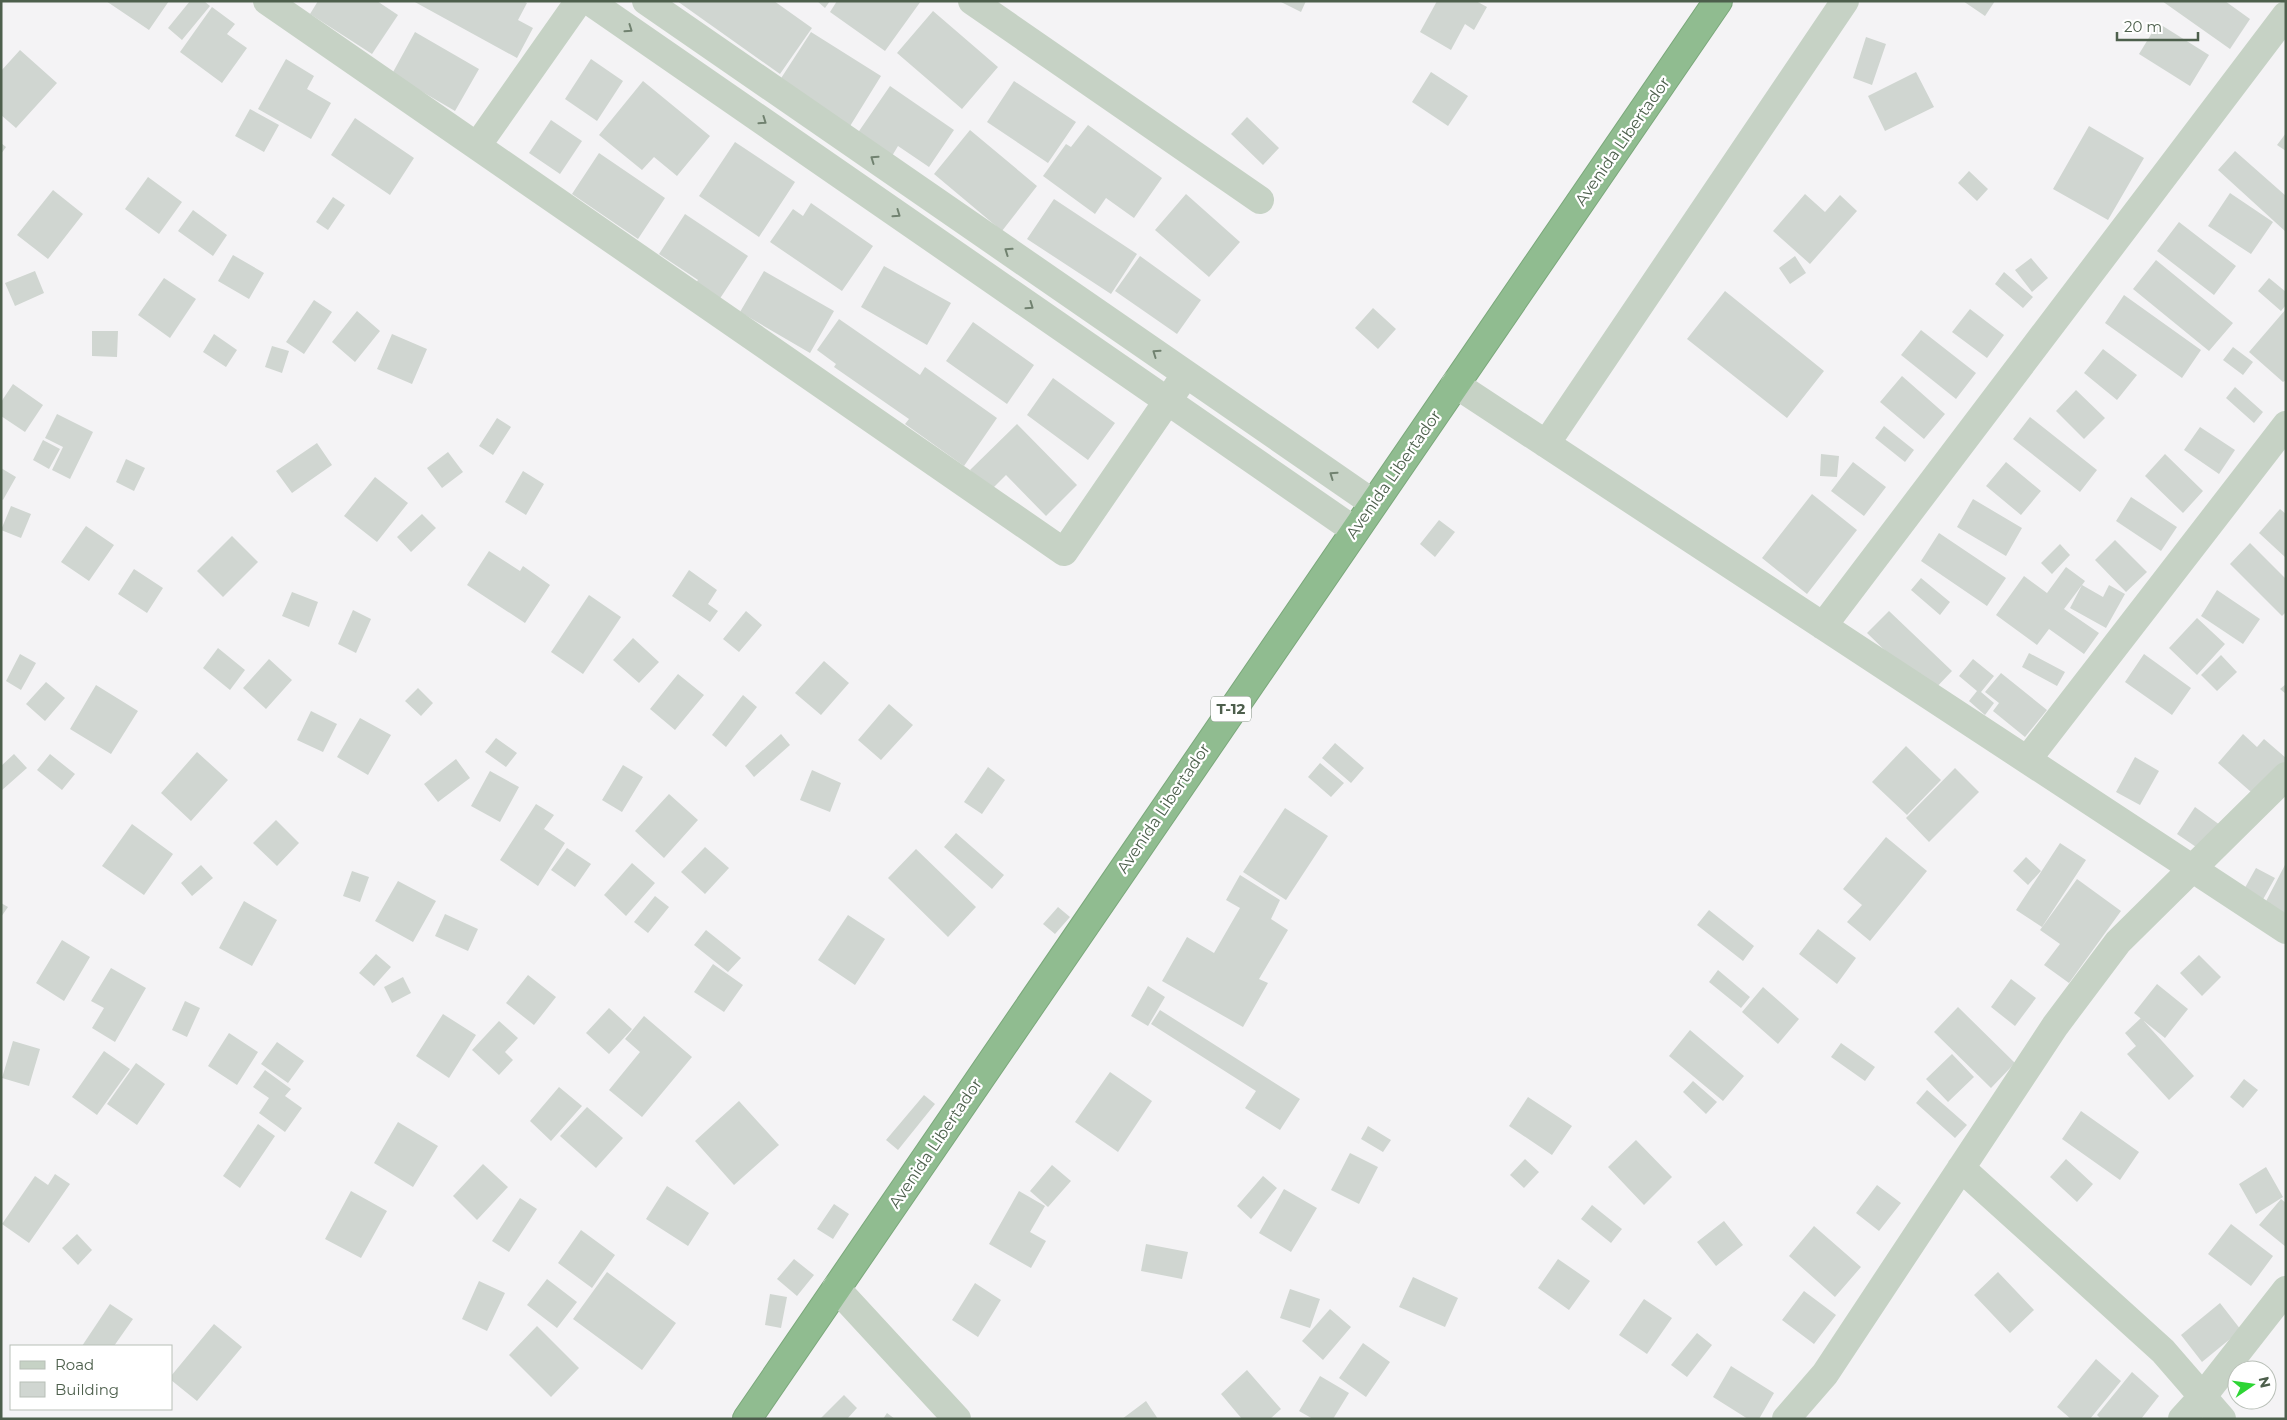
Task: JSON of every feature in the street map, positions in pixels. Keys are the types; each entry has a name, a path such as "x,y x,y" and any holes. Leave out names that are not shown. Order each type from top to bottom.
{"highway":[{"name":"Avenida Libertador","path":"746,1419 1718,1"}],"street":[{"path":"267,1 1064,552 1186,374"},
{"path":"477,146 579,1"},
{"path":"589,1 1354,530"},
{"path":"646,1 1373,503"},
{"path":"972,1 1260,200"},
{"path":"1546,444 1845,1"},
{"path":"1823,626 2286,14"},
{"path":"1455,384 2286,930"},
{"path":"2026,760 2286,425"},
{"path":"1786,1419 1825,1374 2055,1026 2113,949 2286,776"},
{"path":"1961,1168 2164,1351 2222,1419"},
{"path":"836,1288 957,1419"},
{"path":"2182,1419 2203,1396 2286,1290"}],"building":[{"path":"106,1 169,1 149,30"},
{"path":"190,1 204,1 210,6 182,40 168,28"},
{"path":"318,1 377,1 398,15 372,54 310,14"},
{"path":"413,1 523,1 527,3 518,20 533,28 517,58"},
{"path":"677,1 774,1 812,28 780,74"},
{"path":"817,1 830,1 825,8"},
{"path":"837,1 921,1 885,51 830,12"},
{"path":"1279,1 1306,1 1301,12"},
{"path":"1437,1 1476,1 1487,7 1474,30 1465,24 1451,50 1420,32"},
{"path":"1963,1 1995,1 1985,16"},
{"path":"2162,1 2225,1 2250,19 2230,49"},
{"path":"212,7 235,24 227,34 247,48 222,83 180,52"},
{"path":"933,11 998,67 962,109 897,53"},
{"path":"2158,23 2209,55 2190,86 2139,54"},
{"path":"415,32 479,69 455,111 392,74"},
{"path":"811,32 881,76 847,131 776,86"},
{"path":"1866,37 1886,44 1872,85 1853,78"},
{"path":"20,50 57,83 16,128 1,115 1,71"},
{"path":"286,59 314,76 307,89 331,103 311,139 258,109"},
{"path":"591,59 623,81 597,121 565,99"},
{"path":"1431,72 1468,96 1448,126 1412,102"},
{"path":"1916,72 1934,107 1885,131 1868,96"},
{"path":"643,81 710,136 677,176 654,157 642,170 599,135"},
{"path":"1014,81 1076,122 1048,163 987,122"},
{"path":"890,86 954,130 929,167 898,146 889,161 855,137"},
{"path":"250,109 279,125 264,152 235,136"},
{"path":"1247,117 1279,148 1263,165 1231,134"},
{"path":"355,118 414,158 390,195 331,155"},
{"path":"551,120 582,141 560,174 529,153"},
{"path":"1088,125 1162,178 1134,218 1106,198 1095,214 1043,176 1066,144 1071,147"},
{"path":"2089,126 2144,158 2108,220 2053,189"},
{"path":"970,130 1037,186 1002,231 934,174"},
{"path":"2286,133 2286,151 2277,145"},
{"path":"735,142 795,182 759,237 699,196"},
{"path":"1,143 6,147 1,154"},
{"path":"2235,151 2286,196 2286,232 2218,170"},
{"path":"599,153 665,198 638,239 572,194"},
{"path":"1969,171 1988,189 1977,201 1958,183"},
{"path":"148,177 182,202 159,234 125,209"},
{"path":"53,190 83,214 48,259 17,235"},
{"path":"2230,193 2273,222 2251,254 2208,226"},
{"path":"1186,194 1240,242 1209,277 1155,230"},
{"path":"1805,194 1825,212 1840,195 1857,211 1810,264 1773,231"},
{"path":"333,197 345,205 328,230 316,222"},
{"path":"1054,199 1137,254 1111,294 1027,239"},
{"path":"811,203 873,246 842,291 770,242 793,209 803,216"},
{"path":"193,210 227,235 213,256 178,231"},
{"path":"685,214 748,256 717,303 693,287 698,280 659,254"},
{"path":"2179,222 2236,266 2214,295 2157,251"},
{"path":"233,255 264,273 249,299 218,281"},
{"path":"1140,256 1201,300 1177,334 1115,291"},
{"path":"1795,256 1806,273 1790,284 1779,268"},
{"path":"2031,258 2048,278 2032,292 2015,270"},
{"path":"2156,260 2233,323 2209,351 2133,289"},
{"path":"884,266 951,303 927,345 861,307"},
{"path":"35,271 44,293 15,306 5,283"},
{"path":"764,271 834,311 810,353 740,312"},
{"path":"2004,272 2033,297 2023,308 1995,284"},
{"path":"164,278 196,299 170,338 138,315"},
{"path":"2269,278 2286,292 2286,305 2281,311 2258,291"},
{"path":"1725,291 1824,371 1787,418 1687,339"},
{"path":"2124,295 2201,350 2182,378 2105,323"},
{"path":"314,300 332,312 304,354 286,342"},
{"path":"1373,308 1396,329 1378,349 1355,328"},
{"path":"1970,309 2004,335 1987,358 1952,332"},
{"path":"2286,309 2286,380 2283,382 2249,352"},
{"path":"357,311 380,331 355,362 332,342"},
{"path":"839,319 920,375 925,367 997,418 964,466 905,424 909,419 834,367 836,364 817,350"},
{"path":"973,322 1034,365 1007,404 946,361"},
{"path":"1921,330 1976,373 1956,399 1901,355"},
{"path":"92,331 118,331 117,357 92,356"},
{"path":"214,334 237,350 226,367 203,352"},
{"path":"392,334 427,349 412,384 377,369"},
{"path":"272,346 289,351 282,373 265,367"},
{"path":"2233,347 2253,362 2243,375 2223,360"},
{"path":"2103,349 2137,375 2117,400 2084,373"},
{"path":"1902,376 1945,414 1924,439 1880,402"},
{"path":"1053,378 1115,423 1088,460 1027,415"},
{"path":"13,384 43,405 25,432 1,416 1,402"},
{"path":"2235,387 2263,412 2254,423 2226,398"},
{"path":"2076,390 2105,418 2084,439 2056,411"},
{"path":"57,414 93,432 70,479 52,470 63,447 45,438"},
{"path":"2030,417 2097,470 2080,492 2013,439"},
{"path":"497,418 511,427 493,455 479,446"},
{"path":"1017,424 1077,485 1046,516 1006,475 990,491 970,470"},
{"path":"1884,426 1914,450 1905,462 1875,438"},
{"path":"2200,427 2235,450 2219,474 2184,450"},
{"path":"43,440 60,449 49,469 33,460"},
{"path":"317,443 332,465 292,493 276,471"},
{"path":"448,452 463,472 442,488 427,468"},
{"path":"1821,454 1839,456 1837,477 1820,476"},
{"path":"2165,454 2203,491 2183,513 2145,476"},
{"path":"126,459 145,468 134,491 116,482"},
{"path":"1853,462 1886,487 1864,516 1831,491"},
{"path":"2006,462 2041,491 2021,515 1986,486"},
{"path":"1,468 16,477 3,500 1,499"},
{"path":"523,471 544,484 526,515 505,502"},
{"path":"375,477 408,503 377,542 344,516"},
{"path":"1812,494 1857,530 1807,594 1762,558"},
{"path":"2131,497 2177,527 2161,551 2116,521"},
{"path":"1973,499 2022,528 2006,556 1957,527"},
{"path":"11,506 31,514 21,538 1,530"},
{"path":"2280,509 2286,514 2286,558 2259,533"},
{"path":"422,514 436,528 411,552 397,537"},
{"path":"1439,520 1455,532 1435,557 1420,544"},
{"path":"86,526 114,545 89,581 61,562"},
{"path":"1939,533 2006,578 1987,606 1921,561"},
{"path":"232,536 258,562 223,597 197,571"},
{"path":"2115,540 2147,572 2126,592 2095,560"},
{"path":"2250,543 2286,579 2286,612 2282,616 2230,564"},
{"path":"2060,544 2070,555 2052,574 2041,563"},
{"path":"489,551 520,571 523,566 550,585 525,623 467,585"},
{"path":"2066,567 2085,581 2064,609 2099,633 2084,654 2049,629 2037,645 1996,615 2024,576 2047,593"},
{"path":"134,569 163,588 147,613 118,594"},
{"path":"689,570 717,590 708,604 718,611 710,622 672,596"},
{"path":"1921,578 1950,602 1940,615 1911,590"},
{"path":"2082,585 2103,597 2109,585 2125,594 2106,628 2070,608"},
{"path":"2217,590 2260,619 2243,644 2201,616"},
{"path":"292,592 318,602 309,627 282,616"},
{"path":"589,595 621,617 583,674 551,652"},
{"path":"353,610 371,619 356,653 338,644"},
{"path":"746,611 762,625 739,652 723,639"},
{"path":"1889,611 1952,671 1930,694 1867,633"},
{"path":"2197,618 2225,644 2197,675 2169,648"},
{"path":"633,638 659,662 639,683 613,660"},
{"path":"218,648 245,670 230,690 203,668"},
{"path":"2029,653 2065,672 2057,686 2022,667"},
{"path":"20,654 36,663 21,690 6,681"},
{"path":"2144,654 2191,688 2172,715 2125,682"},
{"path":"2221,655 2237,672 2217,691 2201,675"},
{"path":"269,659 292,680 266,709 243,688"},
{"path":"1973,659 1994,676 1981,692 1994,703 1985,715 1969,701 1977,691 1959,676"},
{"path":"824,661 849,683 821,715 795,693"},
{"path":"2001,673 2047,710 2025,737 1993,711 1999,703 1985,692"},
{"path":"678,674 704,695 675,730 650,709"},
{"path":"46,682 65,698 45,721 26,704"},
{"path":"2286,684 2286,694 2280,689"},
{"path":"96,685 138,711 111,754 70,729"},
{"path":"418,688 433,703 421,716 405,701"},
{"path":"743,695 757,707 726,747 712,735"},
{"path":"889,704 913,725 881,760 858,740"},
{"path":"311,711 337,724 323,752 297,740"},
{"path":"360,718 391,735 368,775 337,757"},
{"path":"781,734 790,745 754,777 745,766"},
{"path":"2243,734 2257,747 2264,739 2286,758 2286,769 2259,799 2218,763"},
{"path":"496,738 517,753 506,767 485,752"},
{"path":"1335,743 1364,768 1351,783 1322,758"},
{"path":"1906,746 1941,780 1907,815 1872,782"},
{"path":"197,752 228,780 191,821 161,793"},
{"path":"14,754 27,768 1,791 1,766"},
{"path":"50,754 75,774 62,790 37,770"},
{"path":"2135,757 2159,771 2140,805 2116,792"},
{"path":"456,759 470,778 438,802 424,784"},
{"path":"1320,763 1344,783 1331,797 1308,777"},
{"path":"623,765 643,777 622,812 602,800"},
{"path":"988,767 1005,780 982,814 964,802"},
{"path":"1955,768 1979,792 1929,842 1906,818"},
{"path":"812,770 841,783 830,812 800,800"},
{"path":"490,771 519,787 500,822 471,806"},
{"path":"669,794 698,820 664,858 635,831"},
{"path":"536,804 554,815 544,829 565,843 538,886 500,860"},
{"path":"2195,807 2220,825 2202,851 2177,834"},
{"path":"1285,808 1328,836 1286,900 1243,872"},
{"path":"276,820 299,843 277,866 253,843"},
{"path":"132,824 173,854 144,895 102,866"},
{"path":"956,833 1004,875 992,889 944,847"},
{"path":"1886,837 1927,871 1870,941 1847,922 1862,905 1843,889"},
{"path":"2060,843 2086,860 2042,927 2016,910"},
{"path":"705,847 729,868 705,894 681,872"},
{"path":"567,848 591,864 575,887 551,870"},
{"path":"916,849 976,907 948,937 888,878"},
{"path":"2026,857 2041,871 2028,885 2013,871"},
{"path":"632,863 655,883 626,916 604,895"},
{"path":"2286,863 2286,922 2262,909"},
{"path":"201,865 213,878 192,896 181,883"},
{"path":"2256,868 2275,878 2261,903 2242,893"},
{"path":"352,871 369,877 360,902 343,896"},
{"path":"1240,875 1280,900 1271,919 1288,930 1259,979 1268,983 1243,1027 1162,981 1187,937 1214,953 1240,908 1226,900"},
{"path":"2077,879 2121,911 2069,983 2044,965 2060,944 2040,930"},
{"path":"398,881 436,901 413,942 375,921"},
{"path":"655,896 669,907 648,933 634,922"},
{"path":"244,901 277,920 252,966 219,948"},
{"path":"1,903 8,907 1,917"},
{"path":"1058,907 1070,917 1055,934 1043,924"},
{"path":"1709,910 1754,946 1743,961 1697,925"},
{"path":"445,914 478,929 468,951 435,936"},
{"path":"848,915 885,939 855,985 818,960"},
{"path":"1818,929 1856,958 1837,984 1799,954"},
{"path":"706,930 741,958 728,972 694,945"},
{"path":"62,940 90,957 64,1001 36,983"},
{"path":"376,954 391,967 374,986 359,973"},
{"path":"2199,955 2221,977 2202,996 2180,973"},
{"path":"713,964 743,985 724,1012 694,992"},
{"path":"111,968 146,988 115,1042 92,1028 104,1008 91,1001"},
{"path":"1718,970 1750,997 1741,1008 1709,982"},
{"path":"528,975 556,997 534,1025 506,1003"},
{"path":"403,977 411,993 392,1003 384,987"},
{"path":"2011,979 2036,998 2015,1026 1991,1007"},
{"path":"2157,984 2188,1009 2165,1038 2134,1013"},
{"path":"1148,986 1165,997 1148,1026 1131,1016"},
{"path":"1763,987 1799,1019 1778,1044 1742,1012"},
{"path":"185,1001 200,1008 187,1037 172,1030"},
{"path":"1958,1007 2015,1063 1991,1088 1934,1032"},
{"path":"609,1008 632,1029 609,1054 586,1033"},
{"path":"1160,1010 1300,1099 1280,1130 1245,1108 1256,1091 1151,1024"},
{"path":"443,1014 476,1035 449,1078 416,1056"},
{"path":"644,1016 692,1057 642,1117 609,1090 640,1052 625,1039"},
{"path":"2141,1018 2194,1076 2169,1100 2127,1054 2136,1046 2125,1033"},
{"path":"499,1021 518,1038 505,1052 513,1060 499,1075 472,1050"},
{"path":"1690,1030 1744,1076 1723,1101 1669,1056"},
{"path":"229,1033 258,1052 237,1085 208,1066"},
{"path":"13,1041 40,1049 29,1086 2,1078"},
{"path":"277,1042 304,1061 288,1083 261,1064"},
{"path":"1841,1043 1875,1067 1865,1081 1831,1057"},
{"path":"104,1051 130,1069 97,1115 72,1097"},
{"path":"1952,1054 1974,1077 1948,1102 1926,1079"},
{"path":"136,1063 165,1084 137,1125 107,1104"},
{"path":"265,1070 291,1089 285,1096 302,1108 285,1132 259,1113 269,1098 253,1087"},
{"path":"1110,1072 1152,1101 1118,1152 1075,1122"},
{"path":"2244,1079 2258,1090 2243,1108 2230,1097"},
{"path":"1693,1081 1717,1102 1706,1114 1683,1092"},
{"path":"559,1087 582,1106 551,1141 530,1121"},
{"path":"1927,1090 1967,1125 1955,1138 1916,1103"},
{"path":"924,1095 935,1104 898,1150 886,1140"},
{"path":"1528,1097 1572,1126 1552,1155 1509,1126"},
{"path":"739,1101 779,1145 734,1185 695,1141"},
{"path":"587,1107 623,1138 596,1168 560,1136"},
{"path":"2081,1111 2139,1152 2120,1180 2062,1139"},
{"path":"398,1122 438,1146 413,1187 374,1163"},
{"path":"258,1124 275,1136 240,1188 223,1176"},
{"path":"1368,1126 1391,1140 1383,1152 1361,1139"},
{"path":"1636,1140 1672,1177 1644,1205 1608,1167"},
{"path":"1350,1153 1378,1167 1359,1204 1331,1190"},
{"path":"1525,1159 1539,1172 1524,1188 1510,1175"},
{"path":"2066,1159 2093,1184 2077,1202 2050,1177"},
{"path":"483,1164 508,1187 477,1220 453,1196"},
{"path":"1052,1165 1071,1181 1048,1207 1030,1191"},
{"path":"2266,1167 2283,1197 2256,1214 2239,1184"},
{"path":"55,1174 70,1184 29,1243 2,1224 35,1176 48,1185"},
{"path":"1263,1176 1277,1188 1251,1219 1237,1206"},
{"path":"1877,1185 1901,1203 1879,1231 1856,1213"},
{"path":"667,1186 709,1213 688,1246 646,1219"},
{"path":"1284,1189 1317,1208 1291,1252 1259,1233"},
{"path":"351,1191 387,1211 361,1258 325,1239"},
{"path":"1019,1191 1045,1206 1030,1232 1046,1241 1031,1268 989,1244"},
{"path":"520,1198 537,1209 509,1252 492,1241"},
{"path":"2281,1199 2286,1203 2286,1247 2259,1225"},
{"path":"834,1204 849,1214 833,1239 817,1229"},
{"path":"1592,1205 1622,1229 1611,1243 1581,1219"},
{"path":"1724,1221 1743,1245 1716,1266 1697,1242"},
{"path":"2231,1224 2273,1256 2251,1286 2208,1254"},
{"path":"1814,1226 1861,1267 1835,1297 1789,1256"},
{"path":"581,1230 615,1255 592,1288 558,1263"},
{"path":"77,1234 92,1250 78,1265 62,1248"},
{"path":"1146,1244 1188,1252 1182,1279 1141,1271"},
{"path":"794,1259 814,1275 797,1296 777,1279"},
{"path":"1558,1259 1590,1281 1569,1310 1538,1288"},
{"path":"607,1272 676,1323 642,1370 573,1319"},
{"path":"1998,1272 2034,1310 2010,1333 1974,1295"},
{"path":"1413,1277 1458,1298 1445,1327 1399,1307"},
{"path":"547,1279 577,1302 557,1328 527,1305"},
{"path":"479,1281 505,1293 487,1331 462,1319"},
{"path":"975,1283 1001,1300 978,1337 952,1320"},
{"path":"1290,1289 1320,1299 1310,1328 1280,1318"},
{"path":"1804,1291 1836,1315 1814,1344 1782,1320"},
{"path":"770,1294 787,1297 781,1328 765,1325"},
{"path":"1644,1299 1672,1318 1647,1354 1619,1335"},
{"path":"2220,1303 2241,1330 2202,1362 2181,1335"},
{"path":"110,1304 133,1319 115,1345 83,1345"},
{"path":"1330,1309 1351,1327 1323,1360 1302,1341"},
{"path":"214,1324 242,1347 197,1401 172,1381 172,1375"},
{"path":"537,1326 579,1368 551,1397 509,1355"},
{"path":"1697,1333 1712,1345 1687,1377 1671,1365"},
{"path":"1363,1343 1390,1362 1366,1397 1339,1378"},
{"path":"2096,1359 2121,1381 2090,1419 2071,1419 2057,1407"},
{"path":"1731,1366 1774,1393 1759,1419 1748,1419 1713,1397"},
{"path":"1247,1370 1281,1409 1270,1419 1242,1419 1221,1394"},
{"path":"2132,1372 2159,1396 2141,1419 2101,1419 2097,1415"},
{"path":"1320,1376 1349,1393 1333,1419 1313,1419 1299,1411"},
{"path":"844,1395 857,1408 847,1419 820,1419"},
{"path":"1146,1401 1158,1419 1122,1419"},
{"path":"887,1413 895,1419 883,1419"}]}
